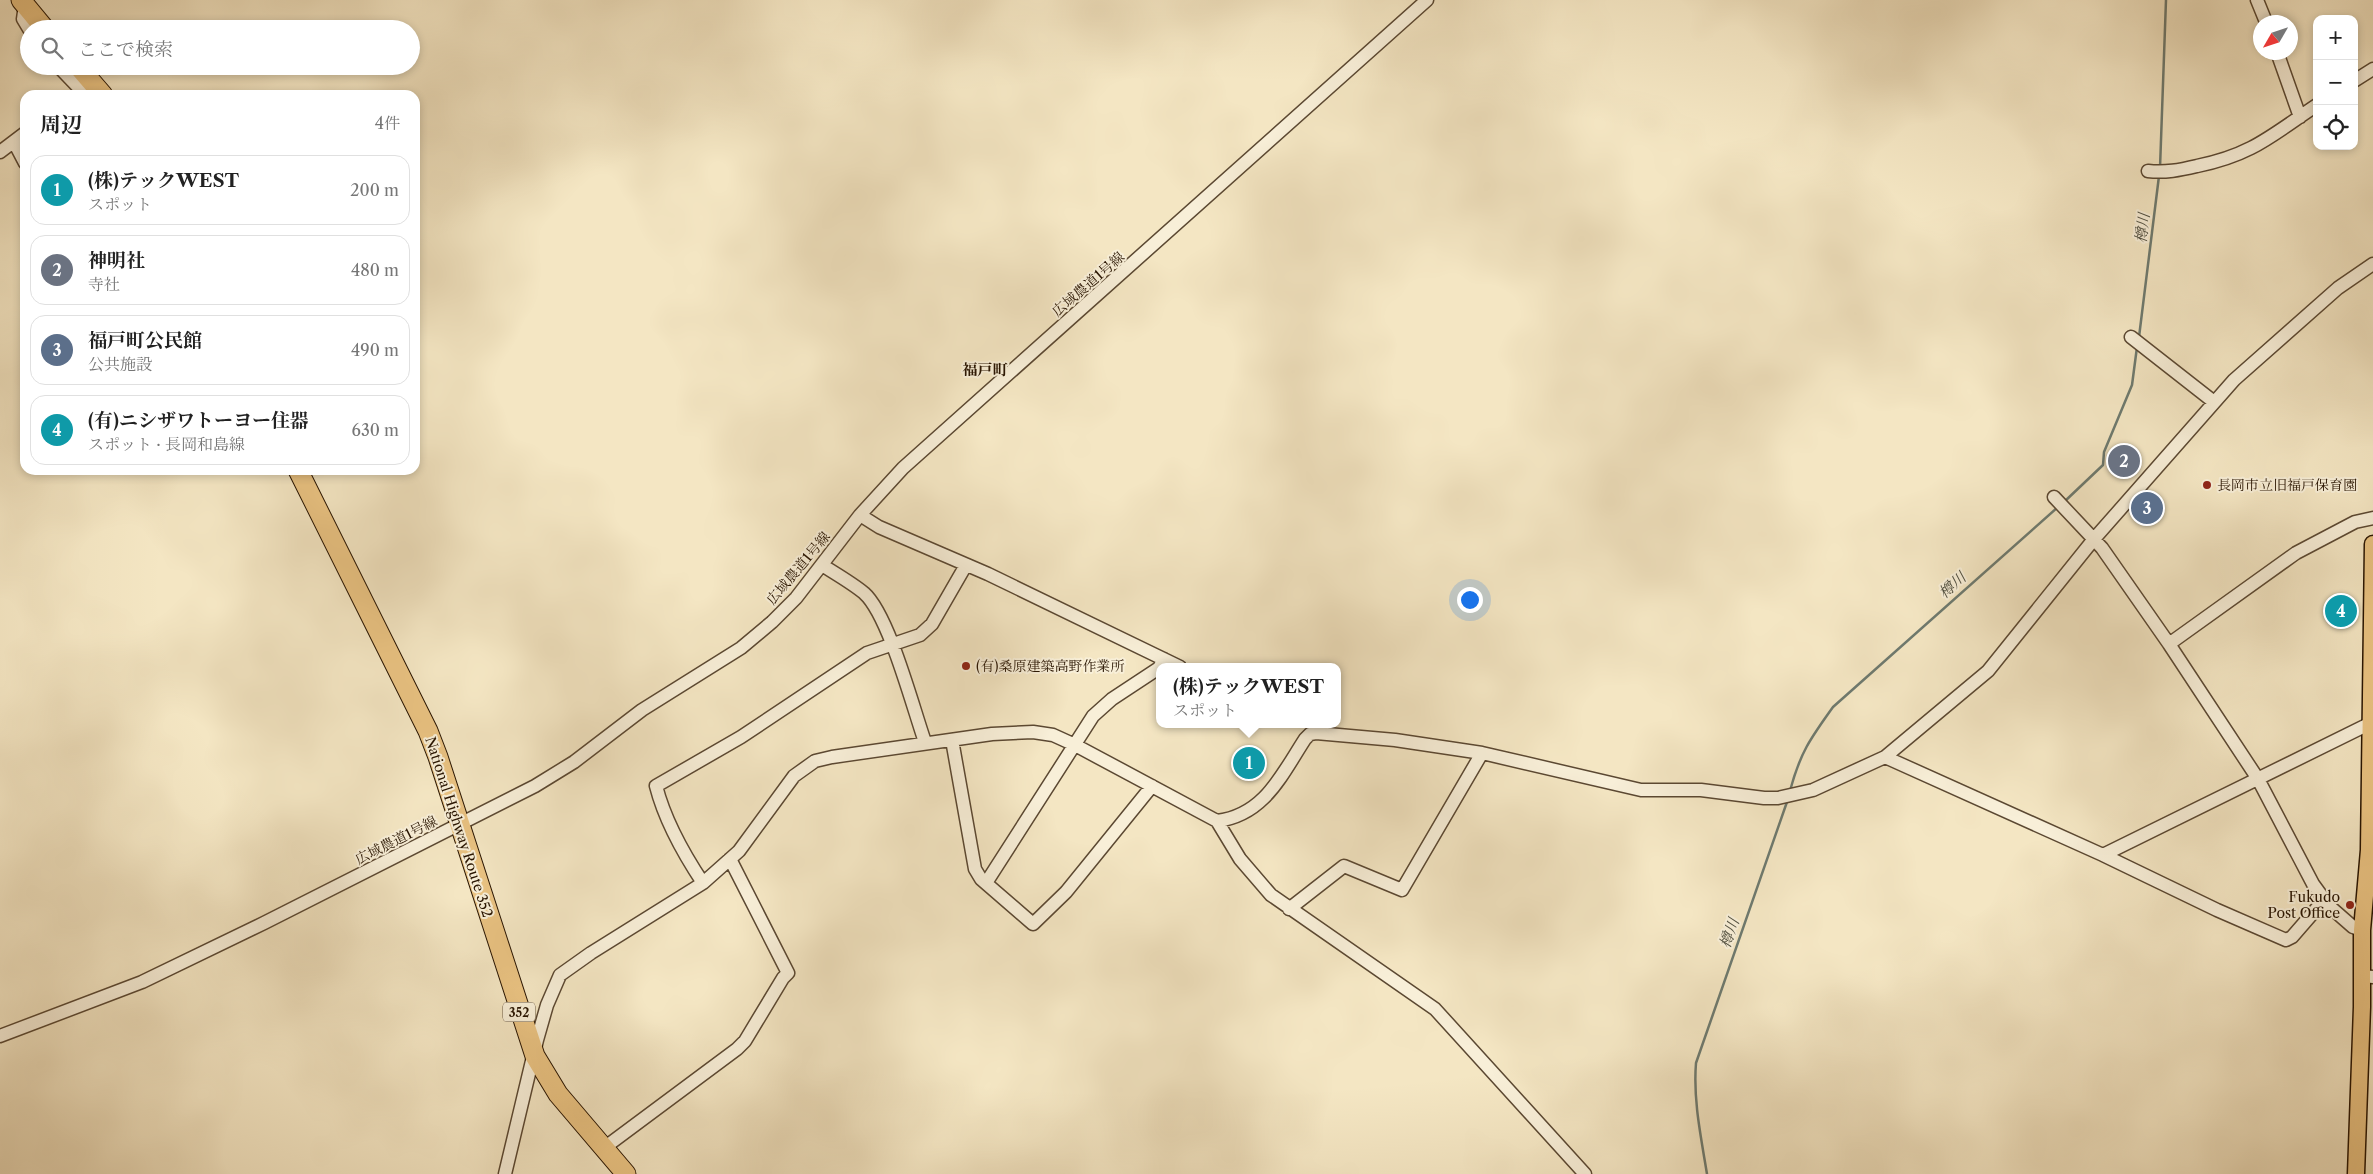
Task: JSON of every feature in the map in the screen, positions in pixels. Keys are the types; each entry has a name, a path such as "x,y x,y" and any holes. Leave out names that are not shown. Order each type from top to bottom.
{"highway":[{"path":"23,3 37,20"},
{"path":"86,75 99,90"},
{"name":"National Highway Route 352","path":"300,475 428,731 535,1056 558,1094 626,1174"}],"main road":[{"path":"2356,1174 2368,1012 2368,977 2362,930 2371,849 2373,544"}],"street":[{"name":"広域農道1号線","path":"0,1036 142,982 264,924 460,825 560,771 642,710 741,648 772,622 796,598 860,515 903,468 1427,0"},
{"path":"2257,0 2263,15"},
{"path":"23,3 24,20"},
{"path":"2280,60 2300,117"},
{"path":"2358,78 2373,69"},
{"path":"66,75 79,90"},
{"path":"2157,172 2240,155 2279,132 2313,108"},
{"path":"0,152 20,137"},
{"path":"14,142 20,153"},
{"path":"1217,821 1234,819 1259,805 1313,728 1482,753 1641,790 1701,790 1778,798 1798,795 1837,780 1885,757 1988,671 2094,539 2159,468 2234,380 2338,288 2373,264"},
{"path":"2133,339 2214,402"},
{"path":"2054,497 2094,539 2169,644 2258,779 2309,876 2329,906 2353,927 2362,930"},
{"path":"860,515 879,527 966,565 1172,663"},
{"path":"2169,644 2296,553 2354,522 2373,518"},
{"path":"822,565 864,594 874,605 892,646 925,742"},
{"path":"703,883 674,836 667,814 660,802 656,786 740,737 867,653 892,646 920,634 932,624 966,565"},
{"path":"1162,663 1164,659"},
{"path":"986,883 1093,716 1105,704 1156,670"},
{"path":"2103,855 2372,722"},
{"path":"505,1174 547,1005 560,975 591,953 703,883 750,838 794,776 806,766 832,757 925,742 992,734 1033,732 1053,736 1075,745 1217,821 1240,859 1270,896 1435,1009 1585,1174"},
{"path":"952,740 975,869 986,883 1033,924 1066,892 1152,786"},
{"path":"1289,909 1344,866 1402,890 1482,753"},
{"path":"1885,757 2286,940 2292,937 2325,899"},
{"path":"604,1148 737,1049 745,1041 783,978 788,973 730,859"}],"waterway":[{"name":"樽川","path":"2160,168 2166,0"},
{"name":"樽川","path":"2139,337 2159,176"},
{"name":"樽川","path":"2064,502 2103,465 2104,452 2132,385 2137,347"},
{"name":"樽川","path":"1790,791 1798,766 1807,747 1833,707 2058,507"},
{"name":"樽川","path":"1707,1174 1697,1105 1696,1063 1788,799"}],"place":[{"name":"神明社","path":"2124,461"},
{"name":"長岡市立旧福戸保育園","path":"2207,485"},
{"name":"福戸町公民館","path":"2147,508"},
{"name":"(有)ニシザワトーヨー住器","path":"2341,611"},
{"name":"(有)桑原建築高野作業所","path":"966,666"},
{"name":"(株)テックWEST","path":"1249,763"},
{"name":"Fukudo Post Office","path":"2350,905"}],"district":[{"name":"福戸町","path":"985,369"}]}
